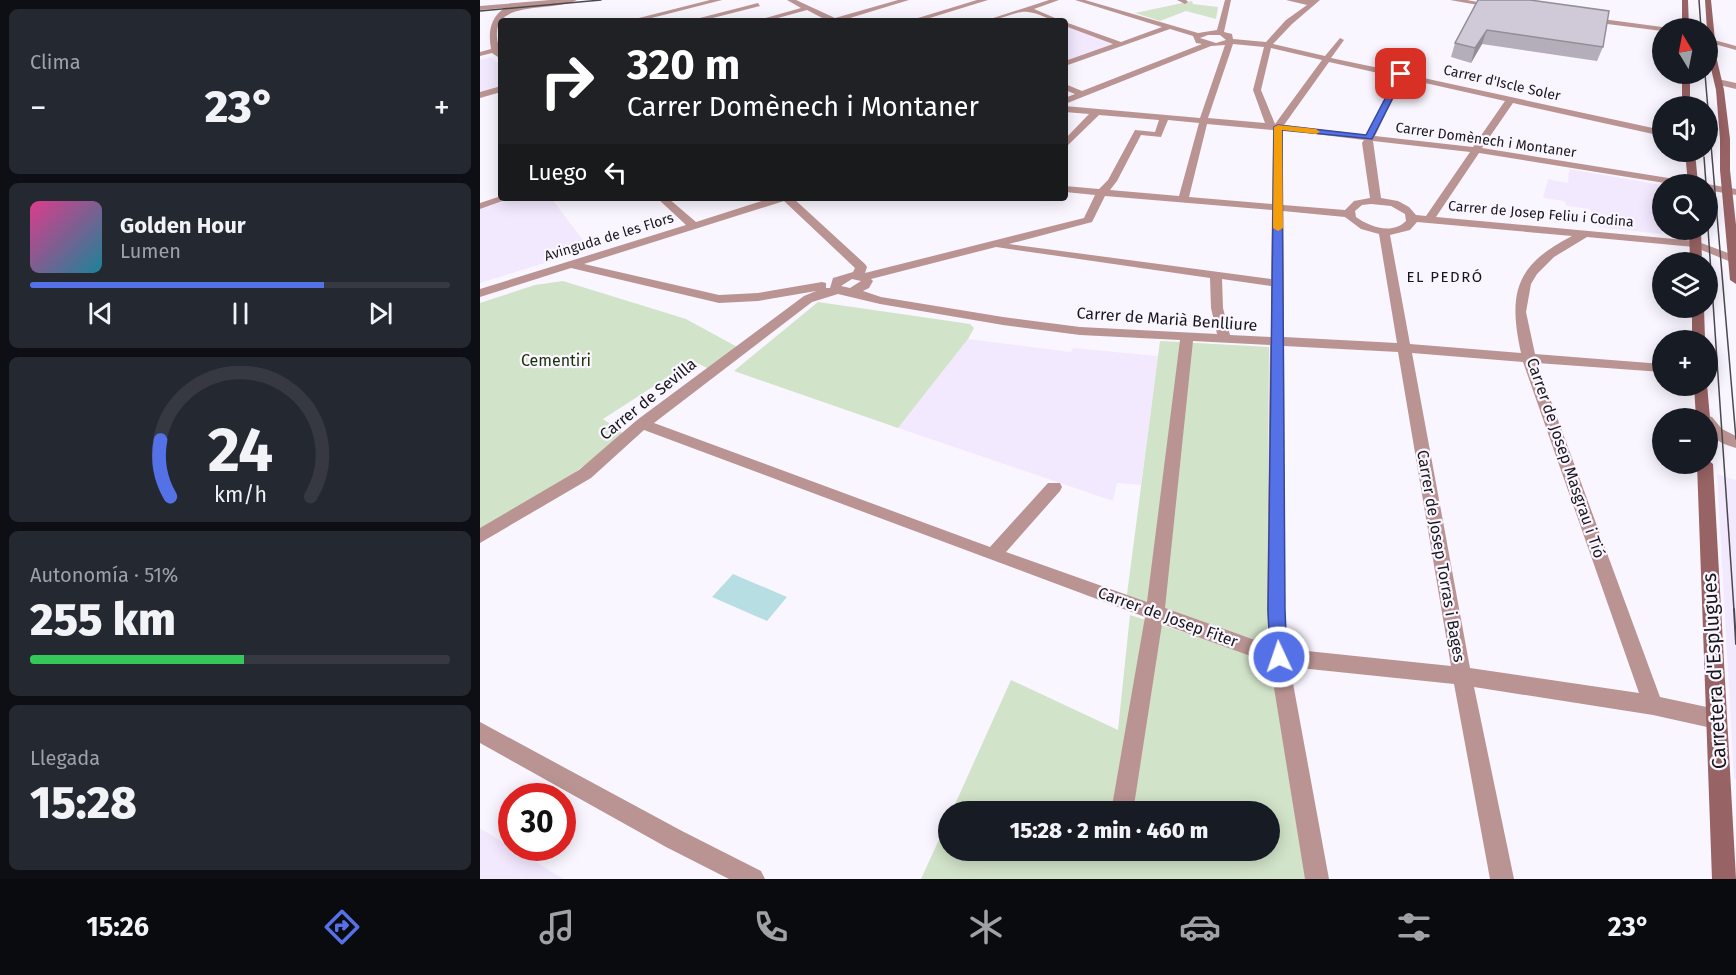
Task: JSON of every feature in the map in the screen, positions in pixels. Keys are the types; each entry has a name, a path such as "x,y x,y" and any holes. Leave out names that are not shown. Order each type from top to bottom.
{"street":[{"path":"480,8 515,3 574,0"},
{"path":"644,18 719,0"},
{"path":"738,18 766,0"},
{"path":"844,18 906,0"},
{"path":"922,18 985,0"},
{"path":"998,18 1056,0"},
{"path":"1078,0 1198,35 1220,33 1229,36 1230,41 1203,121 1183,199"},
{"path":"1090,3 1107,0"},
{"path":"1220,33 1228,0"},
{"path":"1289,0 1314,2"},
{"path":"1453,0 1480,2 1501,7"},
{"path":"1685,0 1686,18"},
{"path":"1708,0 1708,18"},
{"path":"795,1 828,18"},
{"path":"1314,2 1289,22 1269,45 1257,90 1274,128 1278,208 1276,610 1279,657 1317,879"},
{"path":"480,54 498,53 492,32 494,24 502,11 515,3"},
{"path":"872,4 880,7"},
{"path":"944,4 955,8"},
{"path":"704,18 758,5"},
{"path":"770,18 807,8"},
{"path":"1028,9 1050,18"},
{"path":"1582,18 1652,28"},
{"path":"1068,25 1120,44"},
{"path":"1068,63 1169,27"},
{"path":"1198,35 1197,39 1209,44"},
{"path":"1274,128 1340,40"},
{"name":"Carrer d'Iscle Soler","path":"1209,44 1223,44 1230,41 1269,45 1327,60 1401,74 1652,131"},
{"path":"1718,43 1736,48"},
{"path":"1068,100 1209,44"},
{"path":"1376,200 1367,143 1401,74 1415,53"},
{"path":"1736,86 1718,82 1731,191 1736,280"},
{"path":"1068,88 1082,94"},
{"path":"480,95 498,90"},
{"path":"1429,219 1511,99"},
{"name":"Carrer Domènech i Montaner","path":"1068,109 1369,137 1475,150 1652,178"},
{"path":"1068,142 1095,112"},
{"path":"842,288 849,275 861,276 1088,220 1102,192 1113,181 1138,132 1158,135 1164,118"},
{"path":"1068,189 1349,214 1362,226 1384,232 1404,229 1409,226 1412,218 1399,205 1376,200 1358,202 1349,214"},
{"path":"480,206 498,200"},
{"path":"665,201 694,226"},
{"name":"Avinguda de les Flors","path":"480,293 773,201"},
{"path":"790,201 861,267 861,276"},
{"name":"Carrer de Josep Feliu i Codina","path":"1412,218 1696,244 1735,259"},
{"name":"Carrer de Josep Torras i Bages","path":"1384,232 1462,676 1502,879"},
{"name":"Carrer de Josep Masgrau i Tió","path":"1585,234 1557,247 1537,264 1525,283 1520,300 1520,314 1530,358 1653,705"},
{"path":"1696,240 1696,252"},
{"path":"991,245 1278,283"},
{"path":"570,265 730,300 865,285 867,281 861,276"},
{"path":"1216,275 1217,308 1225,340"},
{"name":"Carrer de Marià Benlliure","path":"842,288 880,300 1003,321 1080,331 1405,348 1652,367"},
{"name":"Carrer de Sevilla","path":"480,536 585,474 642,424 808,299 842,288"},
{"path":"1124,801 1155,613 1187,337"},
{"name":"Carrer de Josep Fiter","path":"642,424 993,555 1279,657 1462,676 1653,705 1716,718"},
{"path":"1718,434 1736,444"},
{"name":"Carretera d'Esplugues","path":"1705,474 1724,879"},
{"path":"993,555 1054,488"},
{"path":"480,732 753,879"}],"shaded area":[{"path":"1068,27 1113,44 1068,60"},
{"path":"491,57 498,63 498,87 480,92 480,60"},
{"path":"1569,169 1652,183 1652,233 1598,227 1590,209 1567,206 1564,201 1543,198 1548,179 1568,183"},
{"path":"505,201 553,201 590,249 480,283 480,209"},
{"path":"968,339 1071,352 1073,348 1158,356 1141,485 1117,483 1113,501 898,428"},
{"path":"1717,474 1736,480 1736,779 1734,779"},
{"path":"480,828 498,839 498,861 534,861 564,879 480,879"}],"green space":[{"path":"1192,1 1193,4 1218,7 1216,19 1186,11 1160,21 1135,13"},
{"name":"Cementiri","path":"563,281 686,319 741,349 707,368 693,361 603,419 624,434 563,482 480,529 480,303 535,285"},
{"path":"818,302 970,324 974,328 968,339 898,428 734,371"},
{"path":"1160,341 1269,347 1267,643 1126,602"},
{"path":"1130,615 1280,663 1310,879 921,879 938,842 938,861 1280,861 1280,801 957,801 1011,680 1118,730"}],"water":[{"path":"733,574 787,597 767,621 712,597"}],"building":[{"path":"1478,0 1530,0 1609,11 1603,47 1487,30 1475,48 1455,43"}],"tram line":[{"path":"480,11 601,0"},
{"path":"1699,0 1700,18"},
{"path":"1706,84 1736,439"},
{"path":"1704,162 1705,174"},
{"path":"1709,240 1734,610"},
{"path":"1734,609 1736,644"}],"slow traffic":[{"path":"1278,228 1278,127 1316,132"}],"district":[{"name":"EL PEDRÓ","path":"1445,277"}],"route":[{"path":"1279,657 1276,610 1278,127 1369,137 1401,74"}]}
